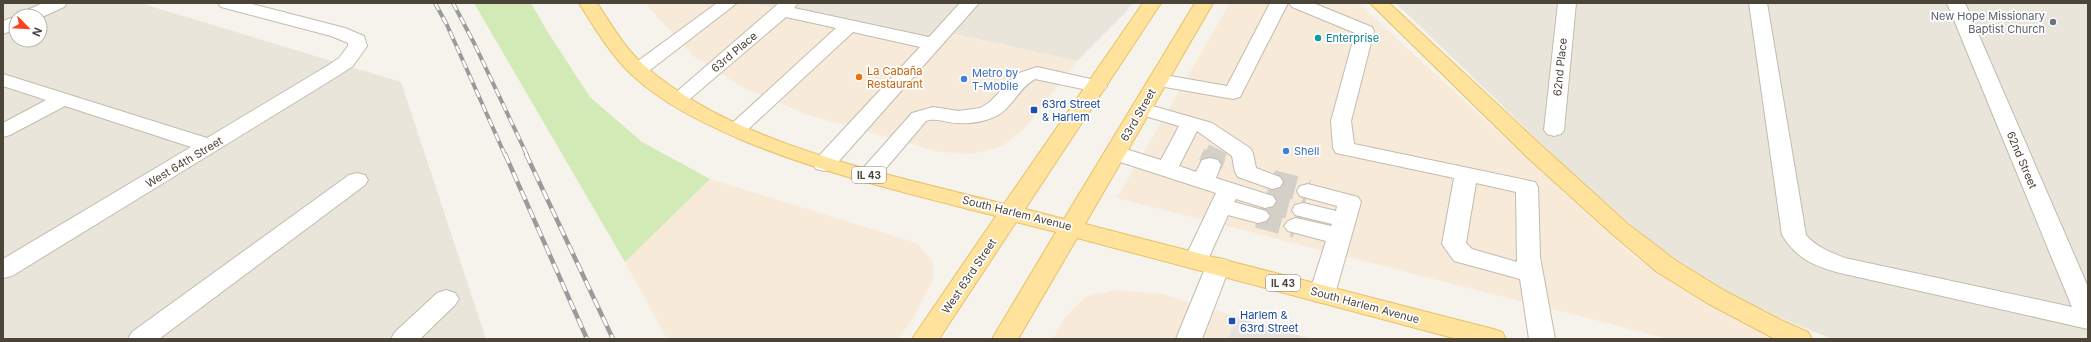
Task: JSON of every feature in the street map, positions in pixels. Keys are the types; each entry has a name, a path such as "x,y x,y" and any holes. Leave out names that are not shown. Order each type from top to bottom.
{"main road":[{"path":"1012,212 1152,3"},
{"name":"63rd Street","path":"1072,228 1204,3"},
{"path":"1379,3 1535,152 1620,229 1661,262 1716,297 1772,327 1799,339"},
{"name":"South Harlem Avenue","path":"592,7 615,44 638,70 677,100 736,130 824,164 1493,339"},
{"name":"West 63rd Street","path":"925,339 1012,212"},
{"path":"1005,339 1072,228"}],"street":[{"path":"47,8 58,3"},
{"name":"West 64th Street","path":"3,270 340,66 354,53 358,46 357,40 338,32 227,3"},
{"path":"638,70 728,3"},
{"path":"824,164 970,3"},
{"path":"1159,80 1234,93 1279,3"},
{"path":"1298,3 1365,31 1341,121 1344,148 1527,187 1528,257 1542,339"},
{"name":"62nd Place","path":"1554,130 1566,3"},
{"path":"1758,3 1794,235 1798,242 1807,251 1840,265 2088,320"},
{"name":"62nd Street","path":"1956,3 2088,316"},
{"path":"785,7 849,26 933,44"},
{"name":"63rd Place","path":"677,100 785,7"},
{"path":"736,130 849,26"},
{"path":"868,175 919,117 926,113 935,112 955,117 974,116 990,112 1000,105 1023,76 1029,73 1036,73 1097,86"},
{"path":"3,80 210,146"},
{"path":"3,130 63,99"},
{"path":"1142,109 1205,127 1225,198 1207,263 1189,339"},
{"path":"1166,169 1191,123"},
{"path":"1116,153 1166,169 1242,153 1246,172 1265,200 1225,198"},
{"path":"1466,174 1454,244 1463,255 1530,274"},
{"path":"141,339 356,180"},
{"path":"1322,294 1350,202 1302,209 1342,228"},
{"path":"404,339 446,299"}],"shaded area":[{"path":"3,3 140,3 401,82 486,339 3,339"},
{"path":"645,3 752,3 933,44 944,32 1077,61 1025,128 1002,146 973,154 940,152 808,115 744,88 693,56"},
{"path":"752,3 1132,3 1126,12 1077,61 945,32 933,44"},
{"path":"1230,3 1358,3 1634,257 1735,320 1774,339 1669,339 1117,198"},
{"path":"1396,3 2088,3 2088,339 1832,339 1779,317 1719,287 1656,246 1569,170"},
{"path":"710,179 917,243 933,262 933,280 914,317 898,339 667,339 625,262"},
{"path":"1116,290 1162,294 1236,317 1228,339 1053,339 1064,319 1085,297"},
{"path":"1236,317 1311,339 1228,339"}],"green space":[{"path":"474,3 531,3 547,31 590,97 642,142 710,179 625,262"}],"tunnel":[{"path":"1215,155 1218,149"},
{"path":"1210,165 1215,154"},
{"path":"1272,182 1308,191"},
{"path":"1265,201 1303,210"},
{"path":"1258,216 1296,226"}],"railway":[{"path":"435,3 447,25 505,155"},
{"path":"453,3 474,43 527,155"},
{"path":"505,154 587,339"},
{"path":"526,154 613,339"}],"place":[{"name":"New Hope Missionary Baptist Church","path":"2053,22"},
{"name":"Enterprise","path":"1318,38"},
{"name":"La Cabaña Restaurant","path":"859,77"},
{"name":"Metro by T-Mobile","path":"964,79"},
{"name":"63rd Street & Harlem","path":"1034,110"},
{"name":"Shell","path":"1286,151"},
{"name":"Harlem & 63rd Street","path":"1232,321"}]}
